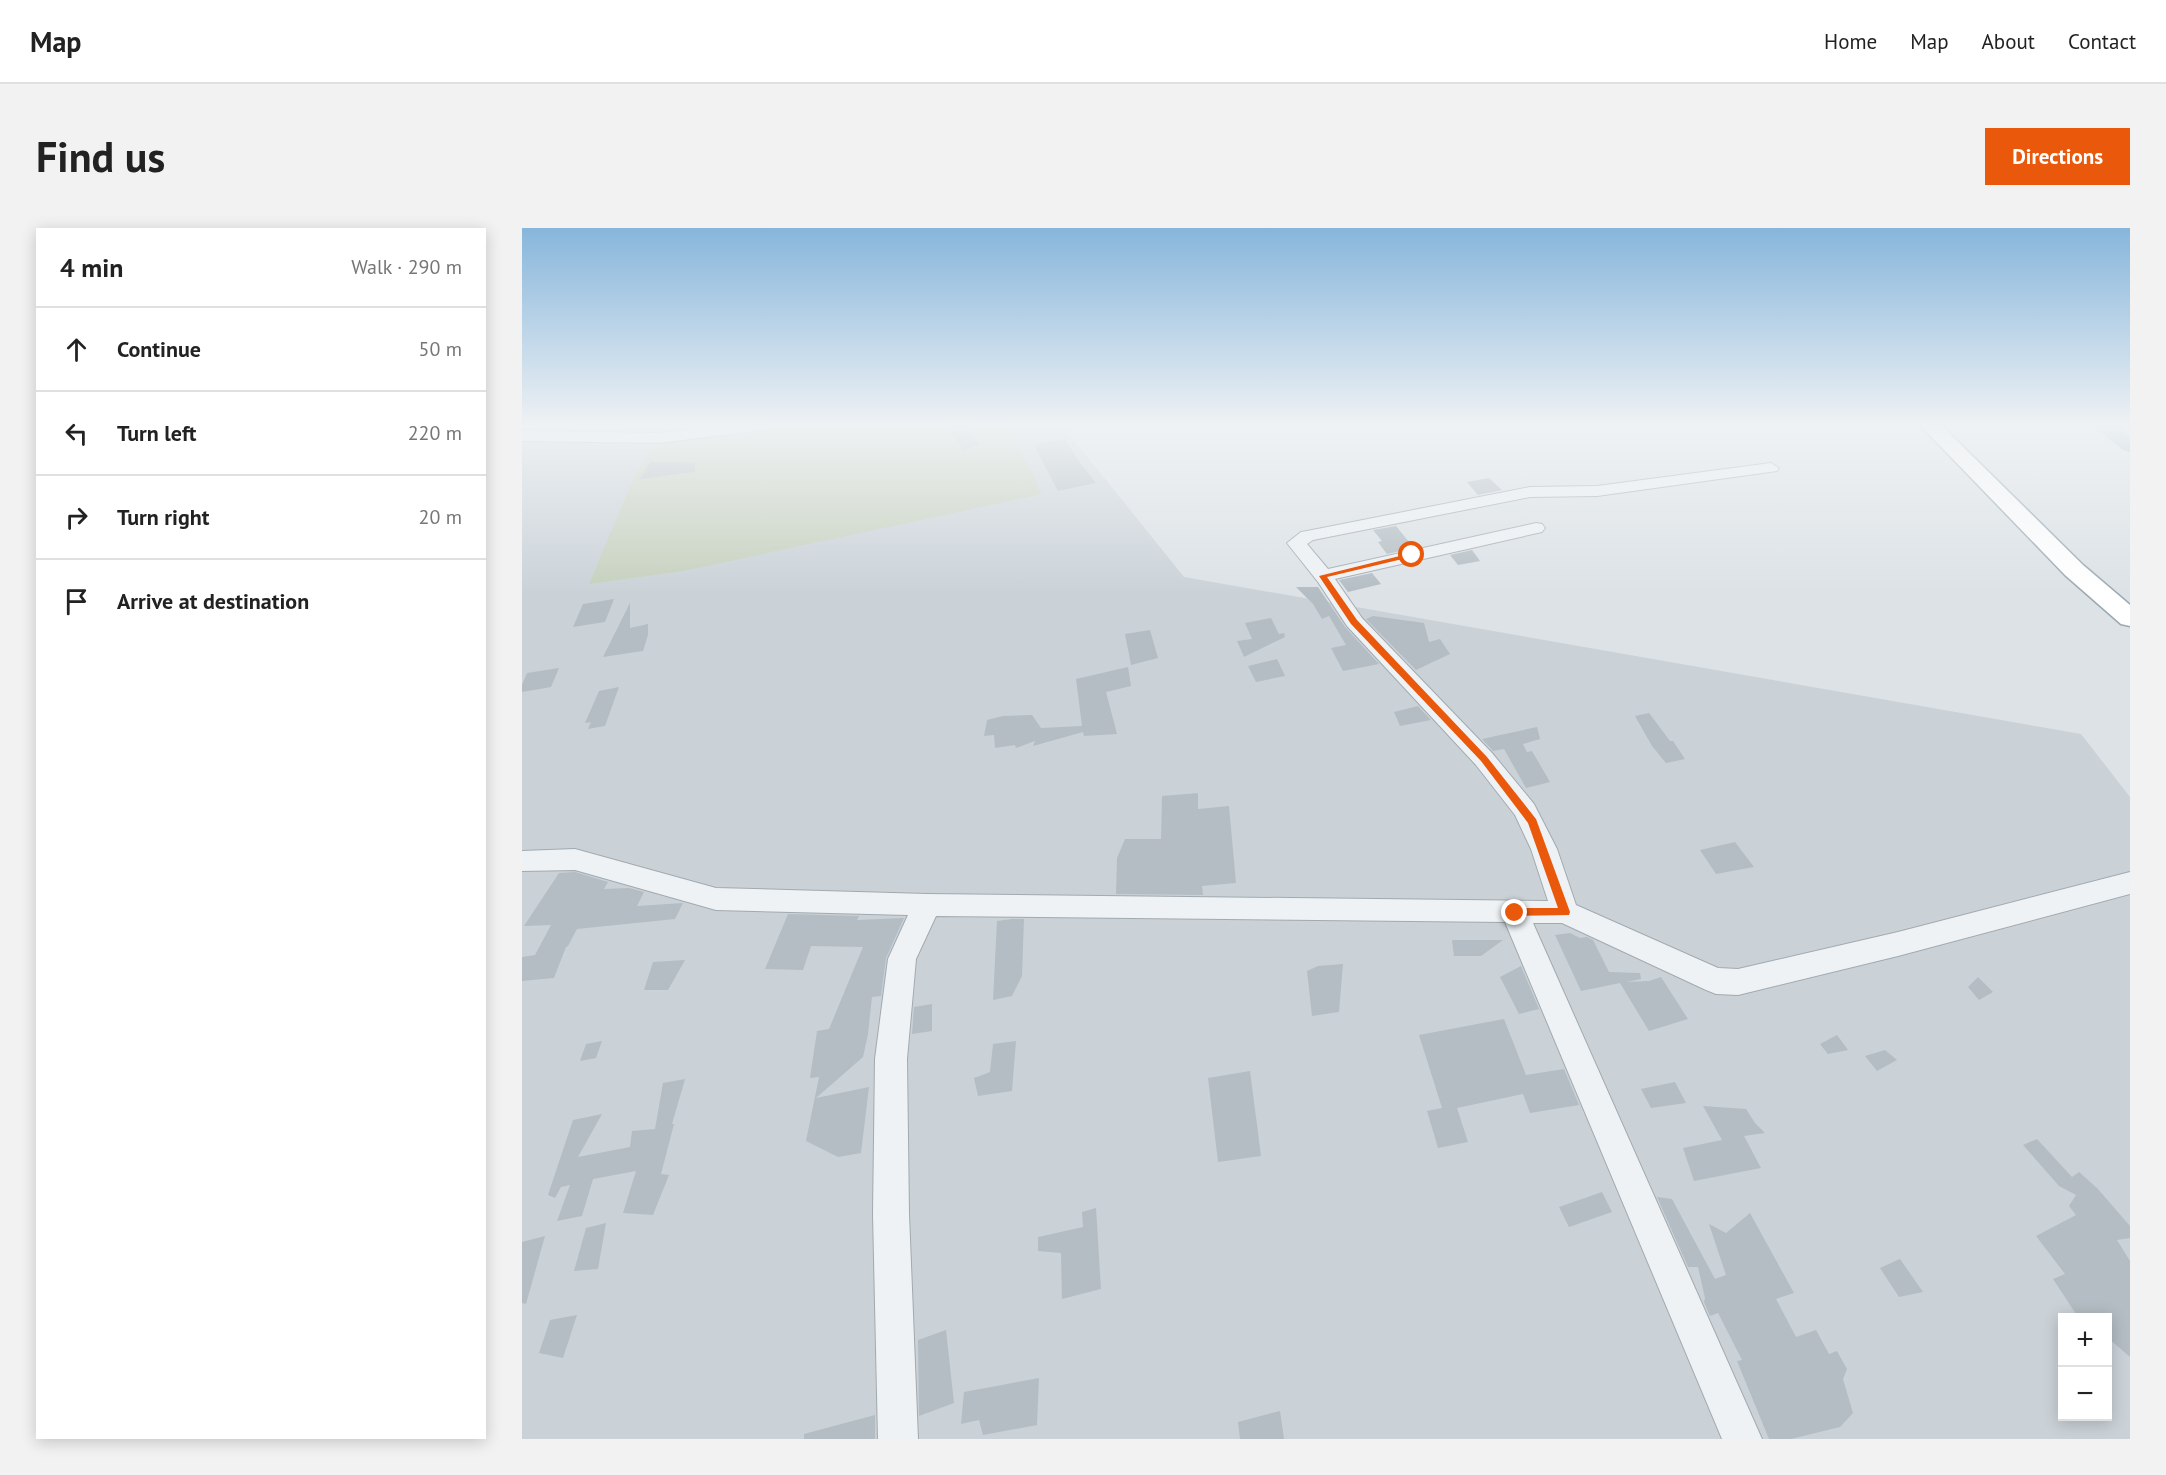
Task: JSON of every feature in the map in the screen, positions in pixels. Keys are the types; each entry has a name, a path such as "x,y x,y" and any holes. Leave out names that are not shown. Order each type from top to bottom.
{"main road":[{"path":"1985,481 2074,570 2130,618"}],"street":[{"path":"1565,912 1544,849 1525,810 1484,759 1354,622 1296,543 1300,539 1530,492 1597,491 1676,481"},
{"path":"1322,576 1536,528"},
{"path":"522,861 560,858 581,860 692,895 716,900 1565,912 1716,981 1738,982 1898,945 2130,883"},
{"path":"898,1439 891,1214 891,1059 902,959 927,904"},
{"path":"1515,913 1742,1439"}],"shaded area":[{"path":"522,481 1106,481 1184,577 2081,734 2130,797 2130,1439 522,1439"}],"green space":[{"path":"633,481 1035,481 1042,494 683,571 589,584"}],"building":[{"path":"1053,481 1094,481 1096,483 1058,491"},
{"path":"1492,481 1502,490 1478,495 1467,482"},
{"path":"1396,526 1414,548 1387,554 1378,542 1382,541 1373,530"},
{"path":"1472,550 1480,561 1458,565 1450,555"},
{"path":"1372,573 1381,584 1348,592 1339,580"},
{"path":"1296,587 1318,587 1345,627 1379,664 1343,671 1331,648 1346,645 1329,616 1322,619 1313,604"},
{"path":"614,599 605,622 573,627 583,604"},
{"path":"630,603 630,628 648,624 648,635 643,651 603,657"},
{"path":"1373,616 1424,623 1429,642 1440,639 1450,654 1416,670 1366,619"},
{"path":"1271,618 1279,634 1284,633 1285,637 1244,657 1237,641 1252,639 1245,623"},
{"path":"1150,630 1158,658 1131,665 1125,634"},
{"path":"1277,659 1285,676 1256,682 1248,666"},
{"path":"1128,667 1131,686 1106,692 1117,734 1084,736 1083,732 1033,746 1035,741 1016,748 1015,745 995,748 994,735 984,736 987,720 1003,716 1032,715 1041,728 1082,726 1076,679"},
{"path":"559,668 551,687 522,692 527,673"},
{"path":"619,687 605,726 588,729 591,722 585,723 599,691"},
{"path":"1418,706 1431,720 1400,726 1394,712"},
{"path":"1649,713 1685,759 1666,763 1652,746 1635,716"},
{"path":"1537,727 1540,739 1523,744 1527,752 1532,751 1550,782 1526,788 1504,749 1493,751 1482,739"},
{"path":"1198,793 1198,809 1229,806 1236,883 1202,886 1203,895 1116,894 1117,858 1125,839 1161,839 1162,796"},
{"path":"1735,842 1754,867 1716,874 1700,850"},
{"path":"575,872 608,882 604,889 629,888 644,892 637,906 683,903 675,919 577,929 566,947 554,978 522,981 522,957 535,955 551,925 524,926 559,873"},
{"path":"788,914 859,916 857,920 904,918 886,958 881,996 872,997 863,1057 816,1098 869,1087 861,1153 838,1157 806,1141 819,1077 810,1078 817,1031 829,1029 863,947 811,946 803,970 765,969"},
{"path":"1024,919 1022,976 1012,996 993,1000 997,921"},
{"path":"1570,933 1580,938 1587,937 1593,940 1609,972 1640,973 1641,979 1626,982 1649,981 1661,977 1688,1019 1649,1031 1620,983 1581,991 1555,935"},
{"path":"1452,940 1503,940 1481,956 1454,956"},
{"path":"685,960 668,990 644,990 653,962"},
{"path":"1343,964 1339,1012 1312,1016 1307,971 1318,966"},
{"path":"1521,966 1539,1009 1519,1014 1500,977"},
{"path":"1978,977 1993,992 1979,1000 1968,987"},
{"path":"932,1004 932,1031 912,1034 914,1007"},
{"path":"1504,1019 1526,1075 1564,1069 1579,1105 1530,1113 1523,1094 1457,1108 1468,1142 1438,1148 1427,1111 1442,1108 1419,1035"},
{"path":"1837,1035 1848,1050 1828,1054 1820,1044"},
{"path":"602,1041 596,1058 580,1061 586,1044"},
{"path":"1016,1041 1012,1091 978,1096 974,1078 990,1072 993,1044"},
{"path":"1885,1050 1897,1060 1877,1071 1865,1056"},
{"path":"1250,1071 1261,1156 1218,1162 1208,1078"},
{"path":"685,1079 661,1174 669,1175 653,1215 623,1213 636,1171 593,1179 582,1216 557,1221 570,1185 561,1187 555,1198 548,1195 573,1120 602,1114 578,1157 630,1147 632,1131 655,1129 663,1083"},
{"path":"1675,1082 1686,1103 1651,1108 1641,1089"},
{"path":"1703,1106 1746,1109 1765,1133 1744,1136 1761,1168 1694,1181 1683,1148 1722,1140"},
{"path":"2037,1139 2072,1177 2079,1172 2097,1188 2130,1226 2130,1238 2117,1240 2130,1261 2130,1357 2112,1341 2112,1313 2075,1313 2053,1279 2065,1274 2036,1236 2076,1215 2069,1206 2076,1195 2059,1186 2023,1145"},
{"path":"1602,1192 1612,1212 1569,1227 1559,1207"},
{"path":"1657,1197 1672,1199 1715,1279 1726,1275 1709,1224 1726,1233 1750,1213 1794,1293 1776,1299 1796,1337 1816,1330 1829,1354 1837,1351 1847,1369 1843,1379 1853,1413 1840,1427 1791,1439 1769,1439 1737,1361 1742,1360 1718,1313 1710,1316 1704,1302 1698,1267 1688,1267"},
{"path":"1096,1208 1101,1289 1062,1299 1061,1253 1038,1251 1038,1237 1083,1227 1082,1212"},
{"path":"606,1223 598,1269 574,1271 586,1228"},
{"path":"545,1236 526,1304 522,1303 522,1242"},
{"path":"1900,1259 1923,1292 1899,1297 1880,1268"},
{"path":"577,1315 563,1358 539,1353 550,1320"},
{"path":"946,1330 954,1403 919,1416 918,1340"},
{"path":"1039,1378 1037,1425 983,1435 979,1420 961,1424 964,1392"},
{"path":"1280,1411 1284,1439 1240,1439 1238,1422"},
{"path":"875,1415 875,1439 804,1439 804,1434"}],"route":[{"path":"1412,555 1322,576 1354,622 1484,759 1514,794 1532,821 1565,912 1515,913"}]}
